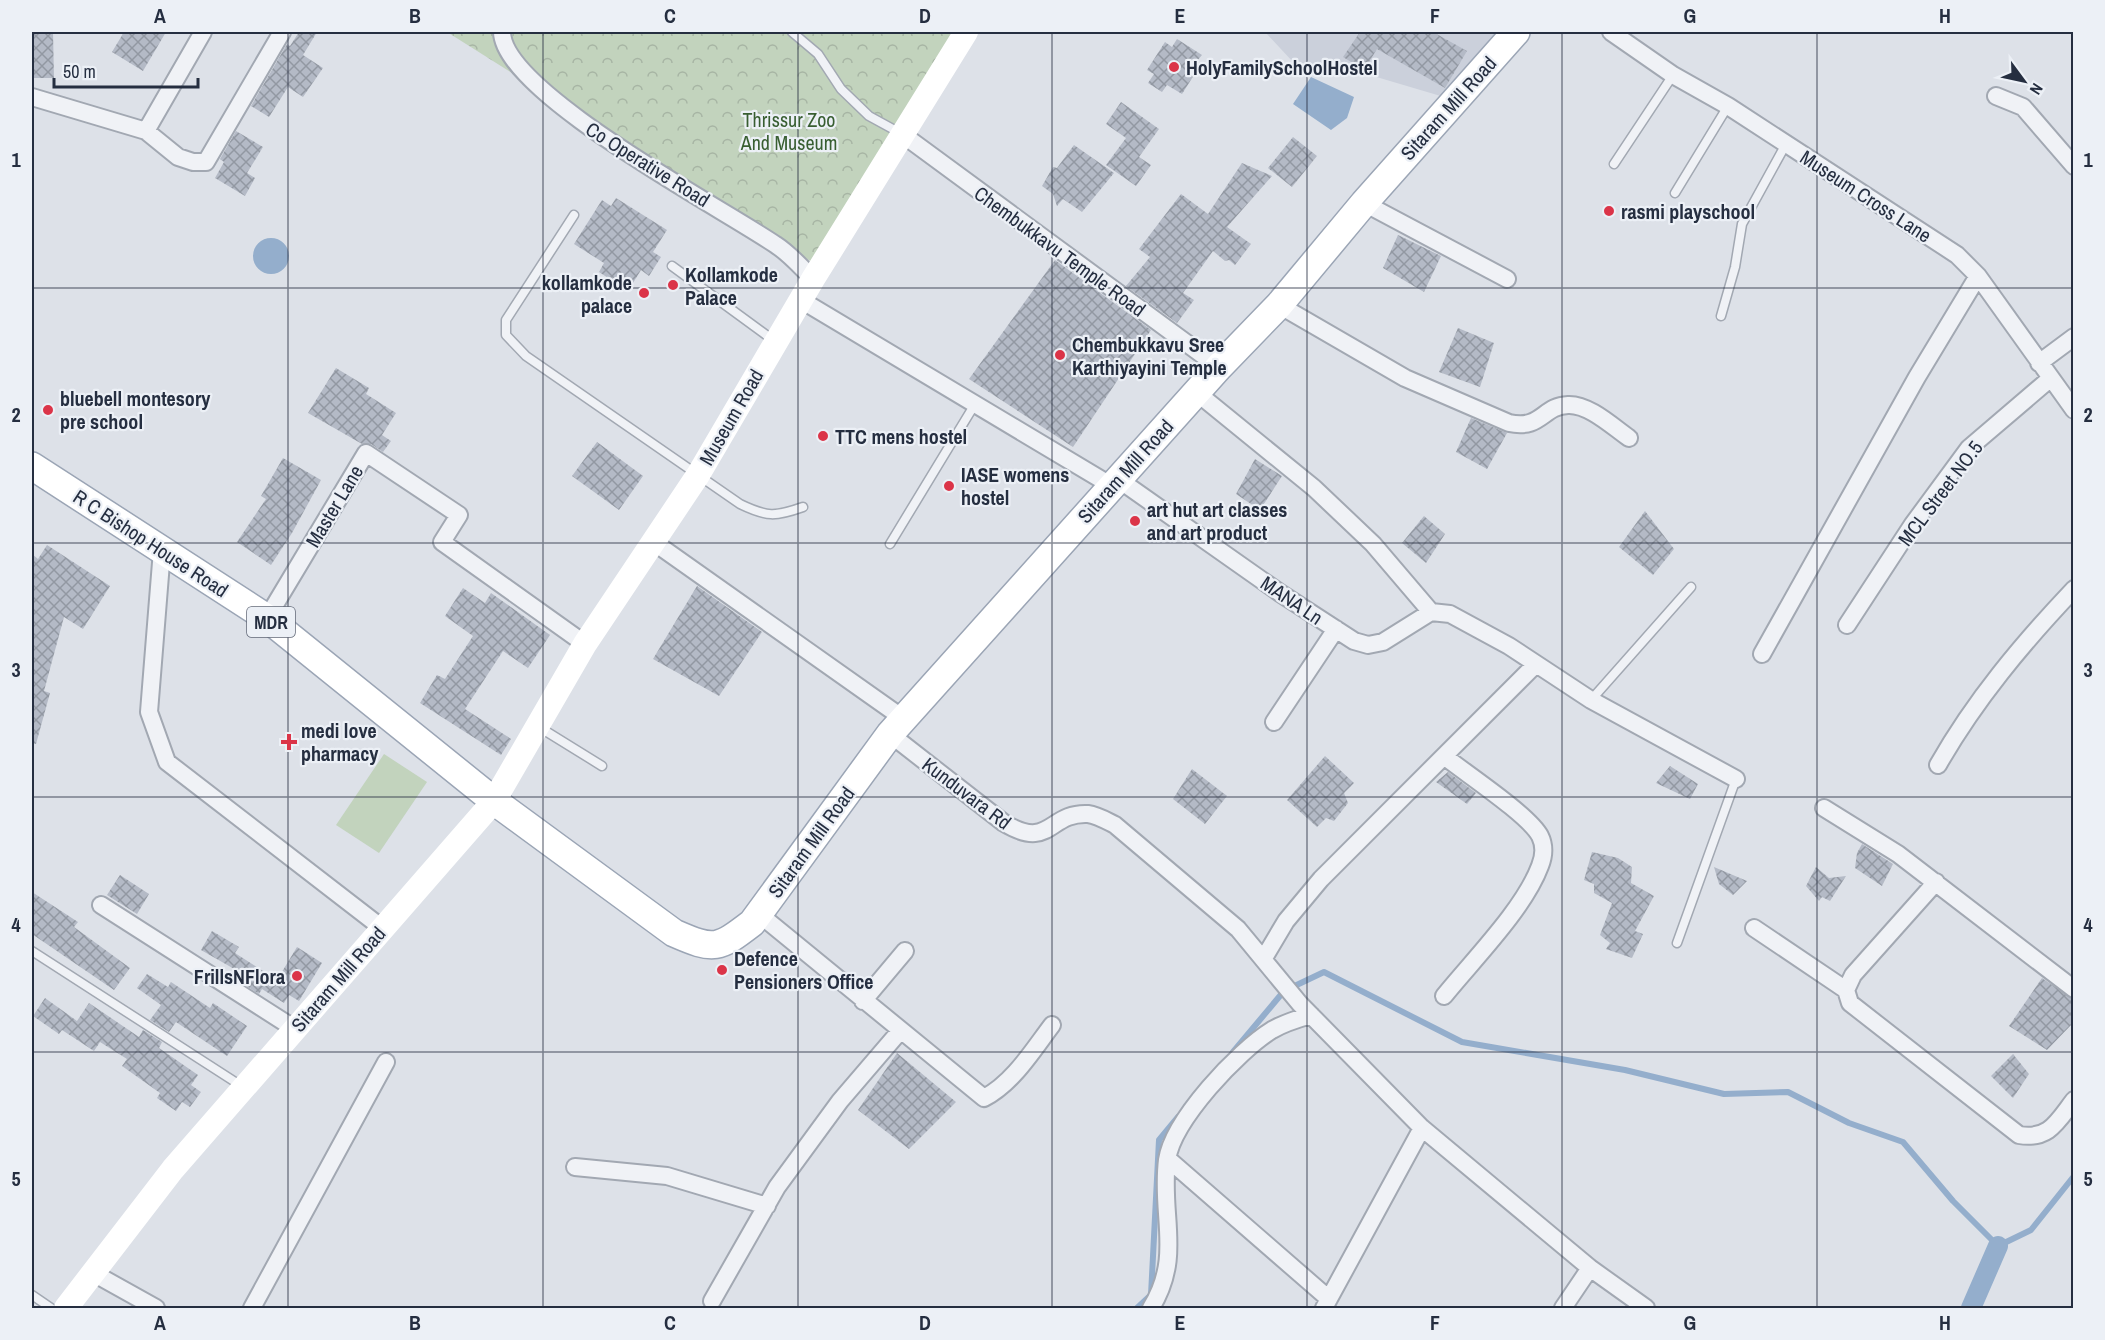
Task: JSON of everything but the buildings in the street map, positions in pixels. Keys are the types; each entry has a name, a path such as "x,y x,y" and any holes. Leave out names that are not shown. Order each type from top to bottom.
{"main road":[{"name":"Museum Road","path":"494,801 585,644 655,543 698,475 775,342 966,32"},
{"name":"Sitaram Mill Road","path":"66,1308 95,1274 173,1169 494,801 674,933 702,945 724,944 752,923 897,727 1218,367 1279,305 1364,203 1516,32"},
{"name":"R C Bishop House Road","path":"32,466 267,618 494,801"}],"street":[{"path":"146,130 203,32"},
{"path":"32,97 146,130 178,157 194,162 206,162 282,32"},
{"name":"Co Operative Road","path":"502,32 502,38 519,66 580,122 777,246 807,290 975,404"},
{"name":"Museum Cross Lane","path":"1611,32 1673,75 1728,106 1957,255 1978,276 2073,410"},
{"path":"1996,96 2023,107 2073,166"},
{"name":"Chembukkavu Temple Road","path":"902,134 1218,367"},
{"path":"1364,203 1507,279"},
{"path":"1762,654 1917,377 1978,276"},
{"path":"1279,305 1405,378 1509,423 1521,426 1533,423 1550,411 1569,405 1585,409 1629,438"},
{"path":"2039,363 2073,337"},
{"name":"MCL Street NO.5","path":"1847,625 1913,524 1969,448 2051,378"},
{"path":"1196,392 1314,488 1372,544 1431,612 1450,614 1478,629 1591,700 1736,779"},
{"name":"MANA Ln","path":"975,404 1115,483 1354,641 1368,645 1383,642 1431,612"},
{"name":"Master Lane","path":"267,618 366,453 459,515 442,542 585,644"},
{"name":"Kunduvara Rd","path":"655,543 897,727 1004,823 1023,834 1038,835 1075,815 1092,814 1115,825 1238,929 1305,1009 1422,1128 1590,1268 1646,1308"},
{"path":"162,550 149,712 167,762 382,928"},
{"path":"1938,765 1984,693 2024,643 2073,589"},
{"path":"1274,722 1336,629"},
{"path":"1264,958 1286,921 1321,879 1536,664"},
{"path":"1444,756 1524,818 1539,834 1545,850 1540,867 1515,908 1444,996"},
{"path":"1824,808 1898,854 2073,988"},
{"path":"1846,990 1853,975 1936,882"},
{"path":"101,905 295,1029"},
{"path":"759,914 984,1098 1000,1087 1028,1058 1052,1025"},
{"path":"1754,928 1846,990 1850,1003 2019,1135 2034,1137 2045,1134 2073,1100"},
{"path":"863,1001 905,951"},
{"path":"1151,1308 1167,1277 1170,1251 1166,1189 1168,1159 1173,1138 1184,1119 1245,1053 1270,1031 1305,1009"},
{"path":"712,1301 777,1188 840,1101 900,1031"},
{"path":"252,1308 386,1062"},
{"path":"1168,1159 1326,1304 1422,1128"},
{"path":"575,1167 667,1176 767,1206"},
{"path":"1563,1308 1590,1268"},
{"path":"95,1274 156,1308"}],"lane":[{"path":"792,32 818,54 841,89 869,116 902,134"},
{"path":"1614,164 1673,75"},
{"path":"1675,193 1728,106"},
{"path":"1721,316 1735,267 1742,224 1786,144"},
{"path":"574,215 506,320 506,335 526,356 698,475 759,513 778,516 803,507"},
{"path":"672,266 775,342"},
{"path":"890,543 975,404"},
{"path":"1591,700 1691,587"},
{"path":"537,726 602,766"},
{"path":"1677,943 1736,779"},
{"path":"32,951 244,1088"},
{"path":"32,1295 51,1308"}],"shaded area":[{"path":"1265,32 1505,32 1444,97 1363,73 1293,62"}],"green space":[{"name":"Thrissur Zoo And Museum","path":"447,32 966,32 820,267"},
{"path":"384,754 427,782 379,853 336,825"}],"water":[{"path":"1311,77 1354,97 1347,118 1331,130 1293,104"},
{"path":"271,238 284,243 289,256 284,269 271,274 258,269 253,256 258,243"}],"waterway":[{"path":"1233,1052 1284,991 1324,972 1462,1042 1625,1070 1724,1094 1788,1092 1849,1123 1903,1142 1953,1201 1998,1246 2031,1230 2074,1176"},
{"path":"1137,1308 1151,1295 1159,1140 1178,1117"},
{"path":"1971,1308 1998,1246"}],"place":[{"name":"HolyFamilySchoolHostel","path":"1174,67"},
{"name":"rasmi playschool","path":"1609,211"},
{"name":"Kollamkode Palace","path":"673,285"},
{"name":"kollamkode palace","path":"644,293"},
{"name":"Chembukkavu Sree Karthiyayini Temple","path":"1060,355"},
{"name":"bluebell montesory pre school","path":"48,410"},
{"name":"TTC mens hostel","path":"823,436"},
{"name":"IASE womens hostel","path":"949,486"},
{"name":"art hut art classes and art product","path":"1135,521"},
{"name":"medi love pharmacy","path":"289,742"},
{"name":"Defence Pensioners Office","path":"722,970"},
{"name":"FrillsNFlora","path":"297,976"}]}
